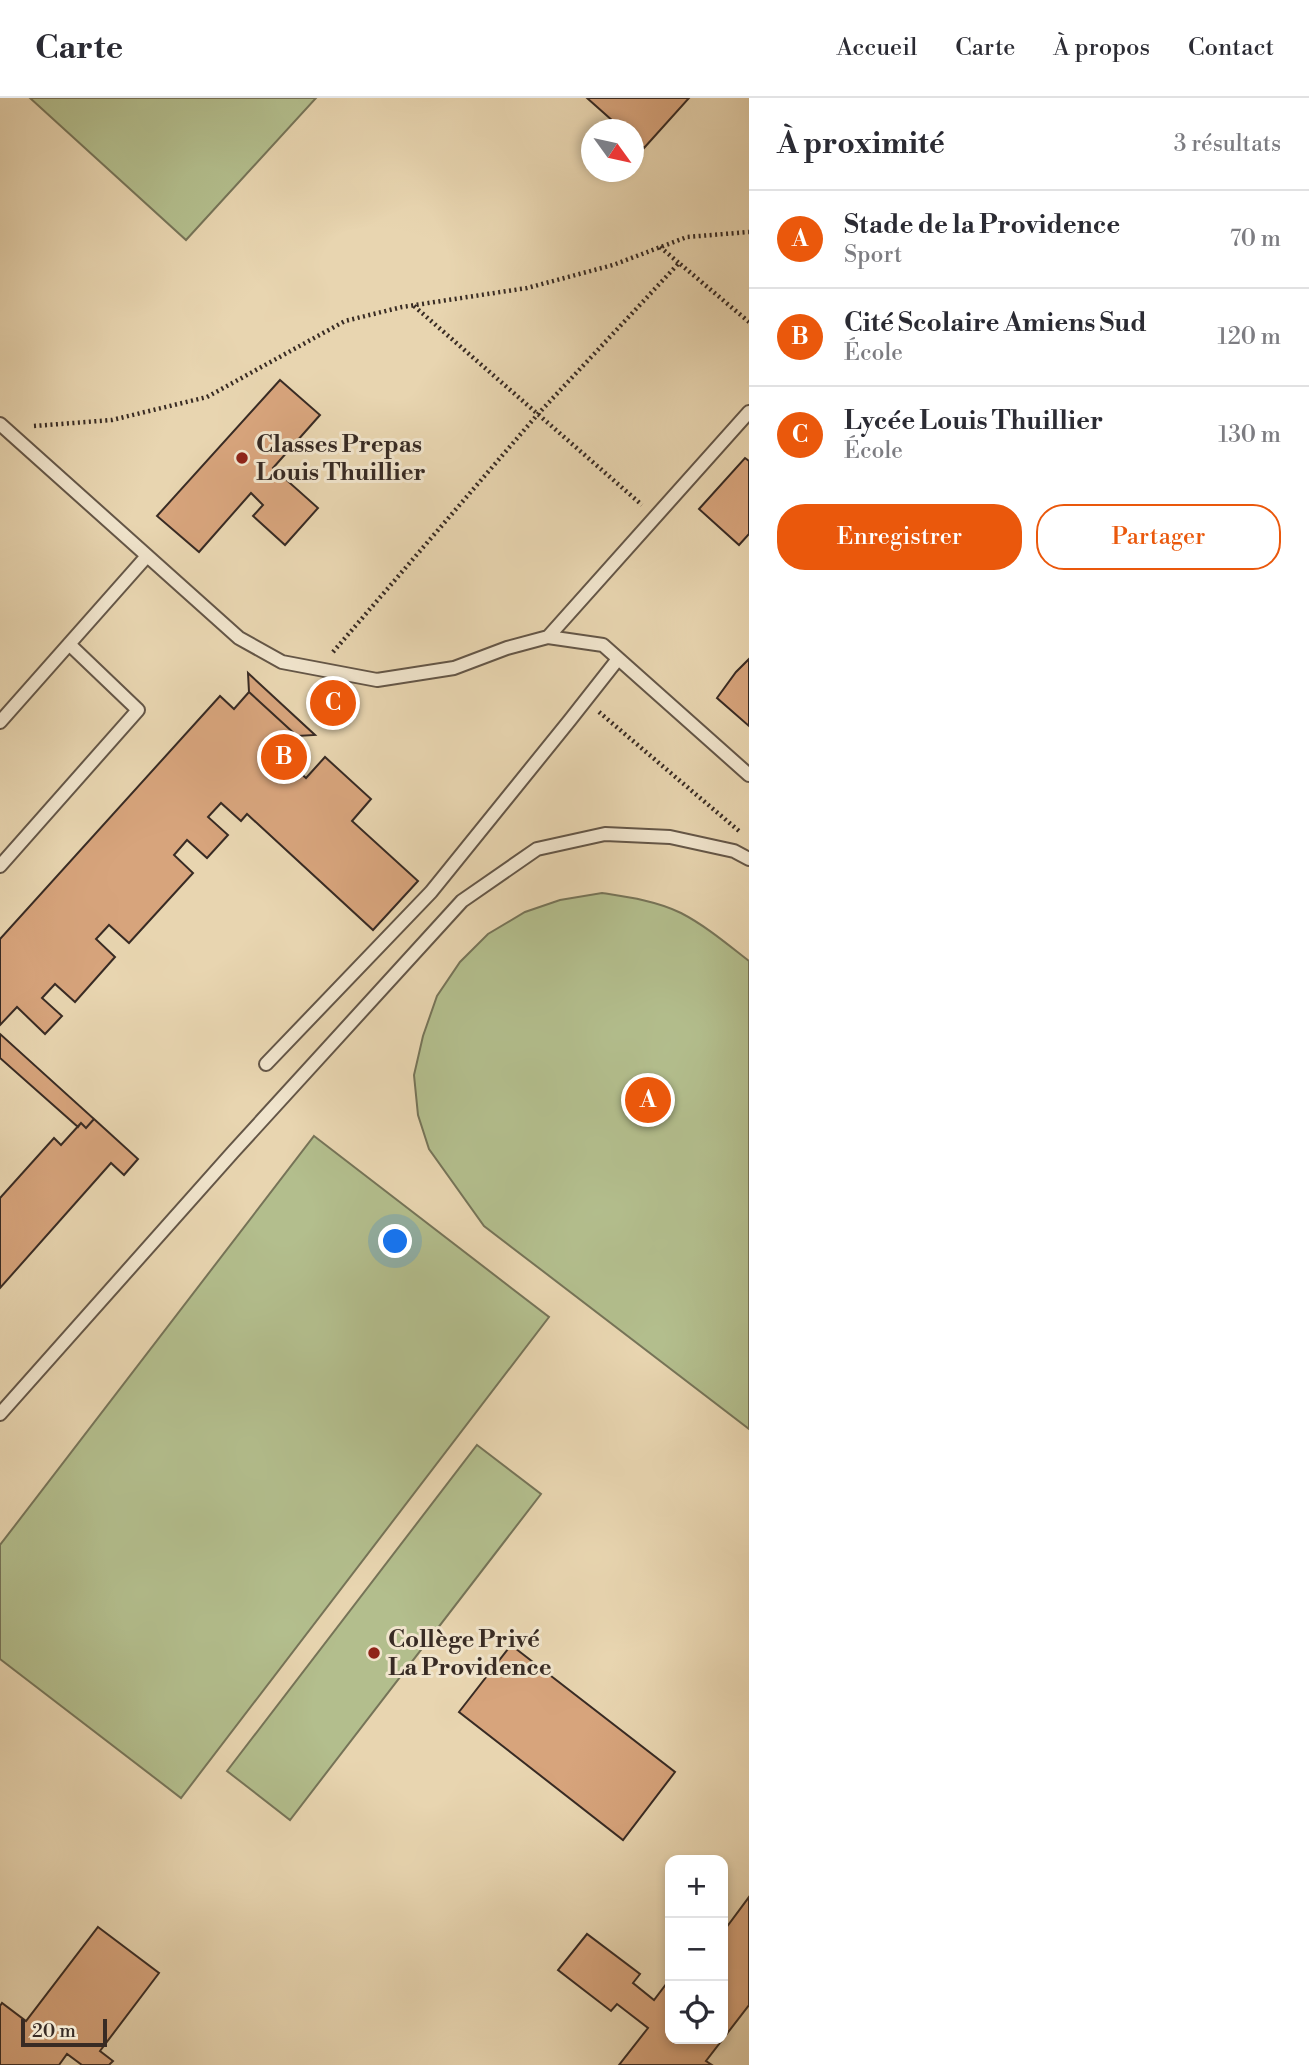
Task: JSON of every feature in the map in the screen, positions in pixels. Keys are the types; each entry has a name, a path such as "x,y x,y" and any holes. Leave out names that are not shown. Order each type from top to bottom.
{"lane":[{"path":"548,637 749,412"},
{"path":"2,426 239,638 282,662 377,680 454,668 507,648 548,637 603,645 749,775"},
{"path":"0,722 147,556"},
{"path":"0,866 138,710 69,644"},
{"path":"266,1064 430,892 618,659"},
{"path":"0,1414 233,1152 462,901 537,849 606,834 670,837 734,851 749,859"}],"path":[{"path":"2,426 112,421 207,397 345,321 413,305 527,288 613,265 687,237 749,232"},
{"path":"660,247 749,322"},
{"path":"319,669 538,414 679,263"},
{"path":"413,305 656,517"},
{"path":"584,700 739,831"}],"green space":[{"path":"30,98 316,98 186,240"},
{"path":"602,893 652,902 681,913 708,929 749,961 749,1429 484,1226 429,1149 418,1115 414,1075 423,1036 437,996 460,962 488,934 525,912 560,900"},
{"path":"314,1136 549,1317 181,1798 0,1659 0,1545"},
{"path":"477,1445 541,1494 290,1820 227,1771"}],"building":[{"path":"587,98 689,98 644,148 644,119 611,119"},
{"path":"280,380 320,415 273,468 318,508 285,545 253,516 263,505 251,493 199,552 157,516"},
{"path":"745,458 749,461 749,534 739,545 699,509"},
{"path":"749,659 749,726 717,698"},
{"path":"248,673 315,735 297,736 249,692"},
{"path":"249,692 297,736 280,755 306,778 325,757 371,799 352,821 418,881 373,930 247,814 241,821 221,803 208,817 228,835 207,858 187,840 174,855 193,873 129,943 109,925 96,939 115,957 75,1002 55,984 42,998 62,1016 45,1034 17,1007 0,1025 0,939 220,696 234,709"},
{"path":"0,1034 94,1119 86,1128 81,1123 78,1127 0,1058"},
{"path":"94,1119 138,1159 124,1175 111,1163 0,1288 0,1198 54,1138 61,1145 81,1123 86,1128"},
{"path":"511,1645 675,1772 623,1840 459,1712"},
{"path":"749,1897 749,2005 728,2032 728,1925"},
{"path":"98,1927 159,1973 100,2051 113,2061 109,2065 82,2065 67,2054 59,2065 0,2065 2,2003 26,2021"},
{"path":"587,1934 640,1974 633,1983 654,2000 665,1986 665,2044 719,2044 706,2061 712,2065 619,2065 648,2028 617,2004 611,2011 558,1970"}],"place":[{"name":"Classes Prepas Louis Thuillier","path":"242,458"},
{"name":"Lycée Louis Thuillier","path":"333,703"},
{"name":"Cité Scolaire Amiens Sud","path":"284,757"},
{"name":"Stade de la Providence","path":"648,1100"},
{"name":"Collège Privé La Providence","path":"374,1653"}]}
